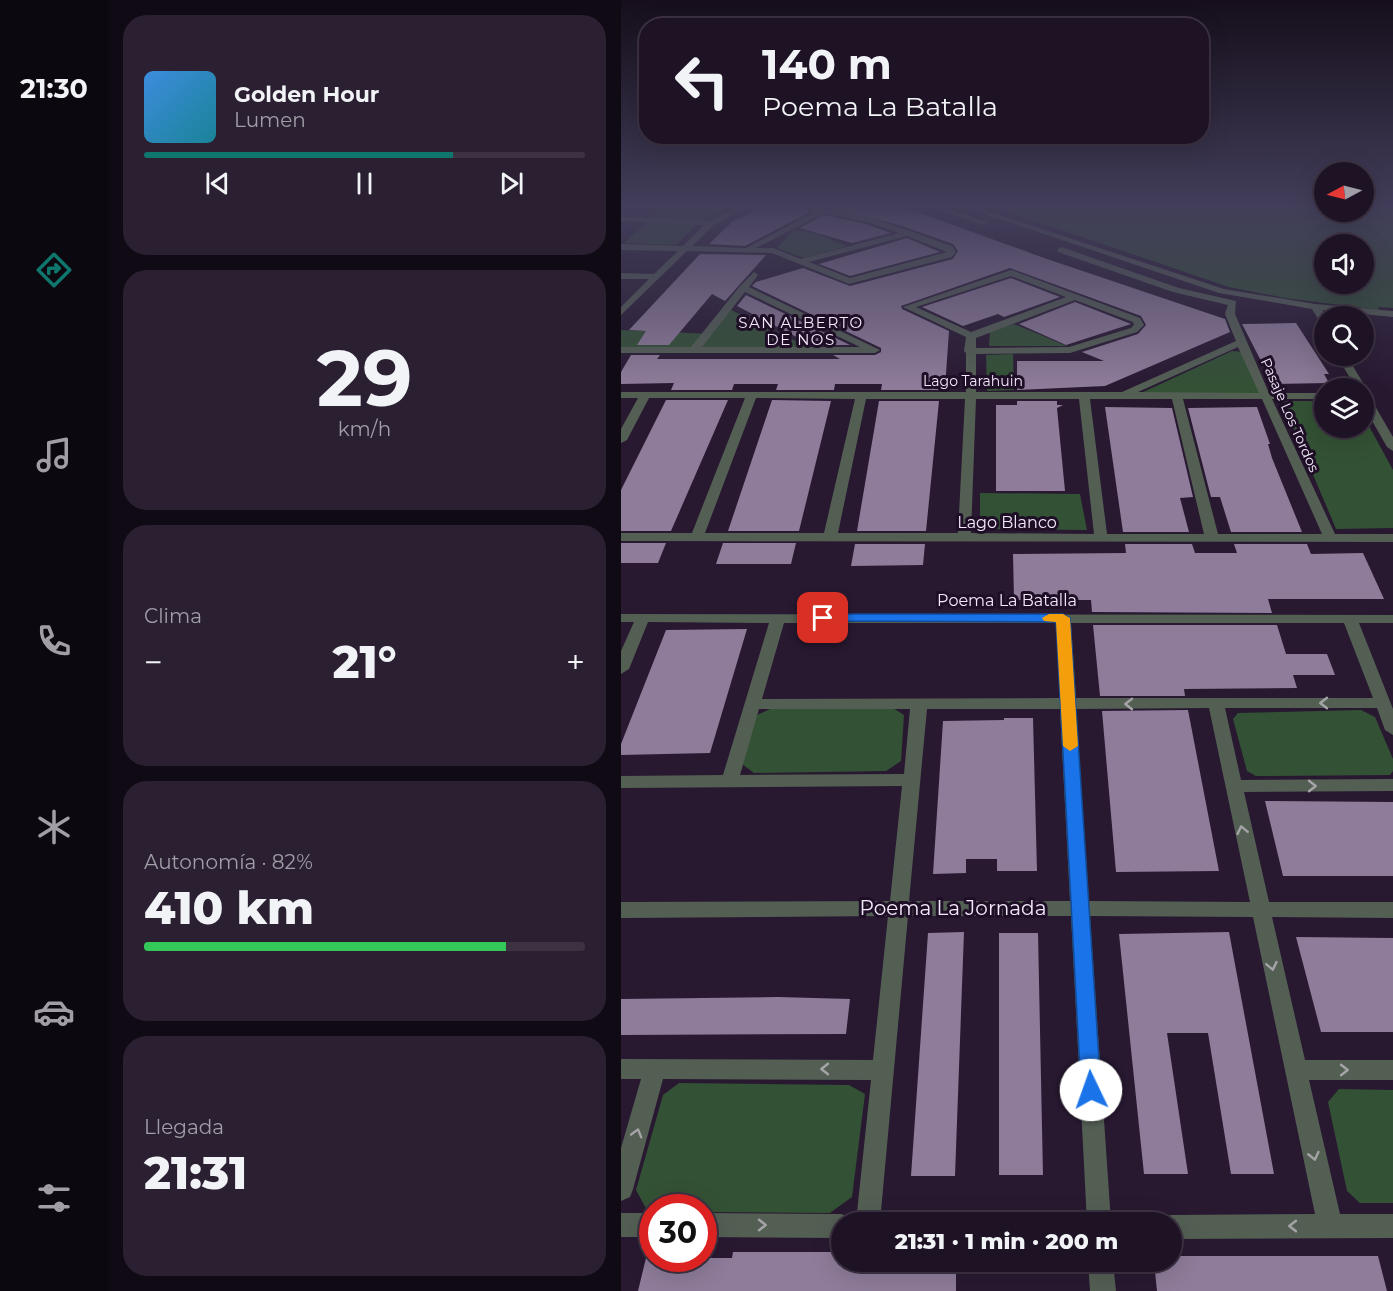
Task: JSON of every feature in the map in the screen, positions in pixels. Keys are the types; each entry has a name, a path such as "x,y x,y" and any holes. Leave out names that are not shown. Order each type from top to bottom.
{"street":[{"path":"621,312 664,268"},
{"path":"816,268 849,281 901,268"},
{"path":"1114,268 1176,290 1233,303 1314,315"},
{"path":"1150,268 1200,285 1314,314"},
{"path":"969,351 1070,350 1134,330 1139,325 1137,320 1011,273 907,307 971,336 1074,297"},
{"path":"694,350 754,275"},
{"path":"621,276 656,277"},
{"path":"621,350 875,350 743,288"},
{"name":"Pasaje Los Tordos","path":"1233,303 1230,314 1241,342 1330,538"},
{"path":"1374,315 1393,314"},
{"path":"1374,322 1393,324"},
{"path":"964,539 971,397 969,351 971,336"},
{"path":"1121,396 1241,342"},
{"name":"Lago Tarahuin","path":"621,395 1314,396"},
{"path":"621,440 645,395"},
{"path":"697,538 751,396"},
{"path":"830,538 861,396"},
{"path":"1084,396 1101,539"},
{"path":"1177,396 1212,538"},
{"path":"1374,413 1393,447"},
{"name":"Lago Blanco","path":"621,537 1393,538"},
{"name":"Poema La Batalla","path":"621,618 1393,619"},
{"path":"621,669 643,618"},
{"path":"730,782 778,618"},
{"path":"1063,618 1098,1212"},
{"path":"1350,619 1393,730"},
{"path":"753,704 1383,703"},
{"path":"868,1212 901,909 919,704"},
{"path":"1215,704 1330,1226"},
{"path":"621,782 912,780"},
{"path":"1233,786 1393,785"},
{"name":"Poema La Jornada","path":"621,910 1080,908 1393,910"},
{"path":"621,1069 884,1070"},
{"path":"621,1189 655,1069"},
{"path":"1295,1070 1393,1070"},
{"path":"621,1225 639,1225"},
{"path":"717,1225 831,1226"},
{"path":"1182,1227 1393,1226"},
{"path":"1102,1272 1103,1291"}],"green space":[{"path":"1174,268 1314,268 1314,294 1374,294 1374,268 1393,268 1393,308 1378,307 1379,310 1374,309 1374,306 1348,306 1285,298 1229,287"},
{"path":"729,309 808,347 621,347 621,330 712,334"},
{"path":"1014,324 1067,346 989,346 990,331"},
{"path":"1232,351 1244,352 1260,393 1141,393"},
{"path":"1013,354 1014,390 987,391 986,355"},
{"path":"1282,401 1314,401 1314,438 1374,438 1374,435 1393,470 1393,528 1336,529"},
{"path":"980,493 1080,494 1087,530 980,529"},
{"path":"893,708 904,715 901,761 886,771 754,773 742,764 755,716 770,709"},
{"path":"1361,710 1375,717 1393,759 1393,771 1390,775 1256,776 1247,771 1233,719 1238,713"},
{"path":"679,1083 849,1085 865,1094 852,1197 830,1213 717,1212 717,1194 639,1196 636,1190 663,1095"},
{"path":"1339,1089 1393,1090 1393,1203 1360,1203 1347,1191 1328,1102"}],"building":[{"path":"687,268 754,268 725,301 712,294 669,345 637,345 646,331 629,330"},
{"path":"804,268 850,286 918,268 1009,268 901,306 902,309 949,331 945,388 940,390 881,390 882,384 835,384 834,390 776,390 778,384 734,384 732,390 671,390 674,383 621,384 621,372 631,355 660,355 657,359 840,359 833,355 875,355 881,352 881,348 752,286 756,282"},
{"path":"830,268 879,268 850,276"},
{"path":"1011,268 1074,268 1225,319 1230,332 1105,386 1017,390 1017,361 1104,361 1082,352 1138,334 1146,325 1141,316"},
{"path":"1011,278 1060,297 1004,317 998,314 963,326 922,307"},
{"path":"746,295 850,345 812,345 737,306"},
{"path":"1075,302 1131,324 1066,345 1019,324"},
{"path":"1296,323 1314,351 1314,366 1324,366 1329,374 1324,374 1326,378 1314,378 1314,383 1273,384 1242,324"},
{"path":"666,400 728,400 671,531 621,531 621,490"},
{"path":"772,400 831,401 799,531 728,531"},
{"path":"879,401 939,401 926,531 857,531"},
{"path":"1017,401 1057,401 1057,405 1063,405 1057,408 1065,491 996,491 996,405 1017,405"},
{"path":"1105,407 1172,408 1193,497 1180,498 1189,532 1123,532"},
{"path":"1257,407 1270,444 1268,444 1272,458 1302,532 1231,532 1220,497 1211,497 1188,408"},
{"path":"621,543 666,543 658,563 621,563"},
{"path":"723,543 796,543 791,564 716,564"},
{"path":"855,544 925,544 923,565 851,566"},
{"path":"1125,544 1192,544 1195,553 1237,553 1234,544 1307,544 1311,554 1363,553 1384,599 1268,599 1272,613 1092,612 1091,600 1014,600 1013,554 1126,553"},
{"path":"1093,625 1277,625 1286,654 1327,654 1335,675 1293,675 1297,688 1184,689 1185,696 1100,696"},
{"path":"747,629 710,753 621,755 621,744 666,630"},
{"path":"1188,710 1219,871 1116,872 1102,711"},
{"path":"1004,718 1033,718 1037,871 997,871 997,859 966,859 966,873 933,874 943,721 1004,720"},
{"path":"1265,801 1393,802 1393,876 1283,876"},
{"path":"964,932 955,1176 911,1176 928,933"},
{"path":"1229,932 1274,1174 1231,1174 1208,1033 1167,1033 1188,1174 1144,1174 1119,934"},
{"path":"999,933 1038,933 1043,1175 999,1175"},
{"path":"1296,937 1393,938 1393,1032 1321,1032"},
{"path":"778,997 850,999 846,1034 621,1035 621,999"},
{"path":"733,1252 831,1252 831,1272 956,1272 956,1291 638,1291 643,1272 717,1272 717,1258 732,1258"},
{"path":"1182,1256 1378,1256 1387,1291 1157,1291 1155,1272 1182,1272"}],"slow traffic":[{"path":"1049,618 1063,618 1070,746"}],"district":[{"name":"SAN ALBERTO DE NOS","path":"801,332"}],"route":[{"path":"823,618 1063,618 1091,1090"}]}
